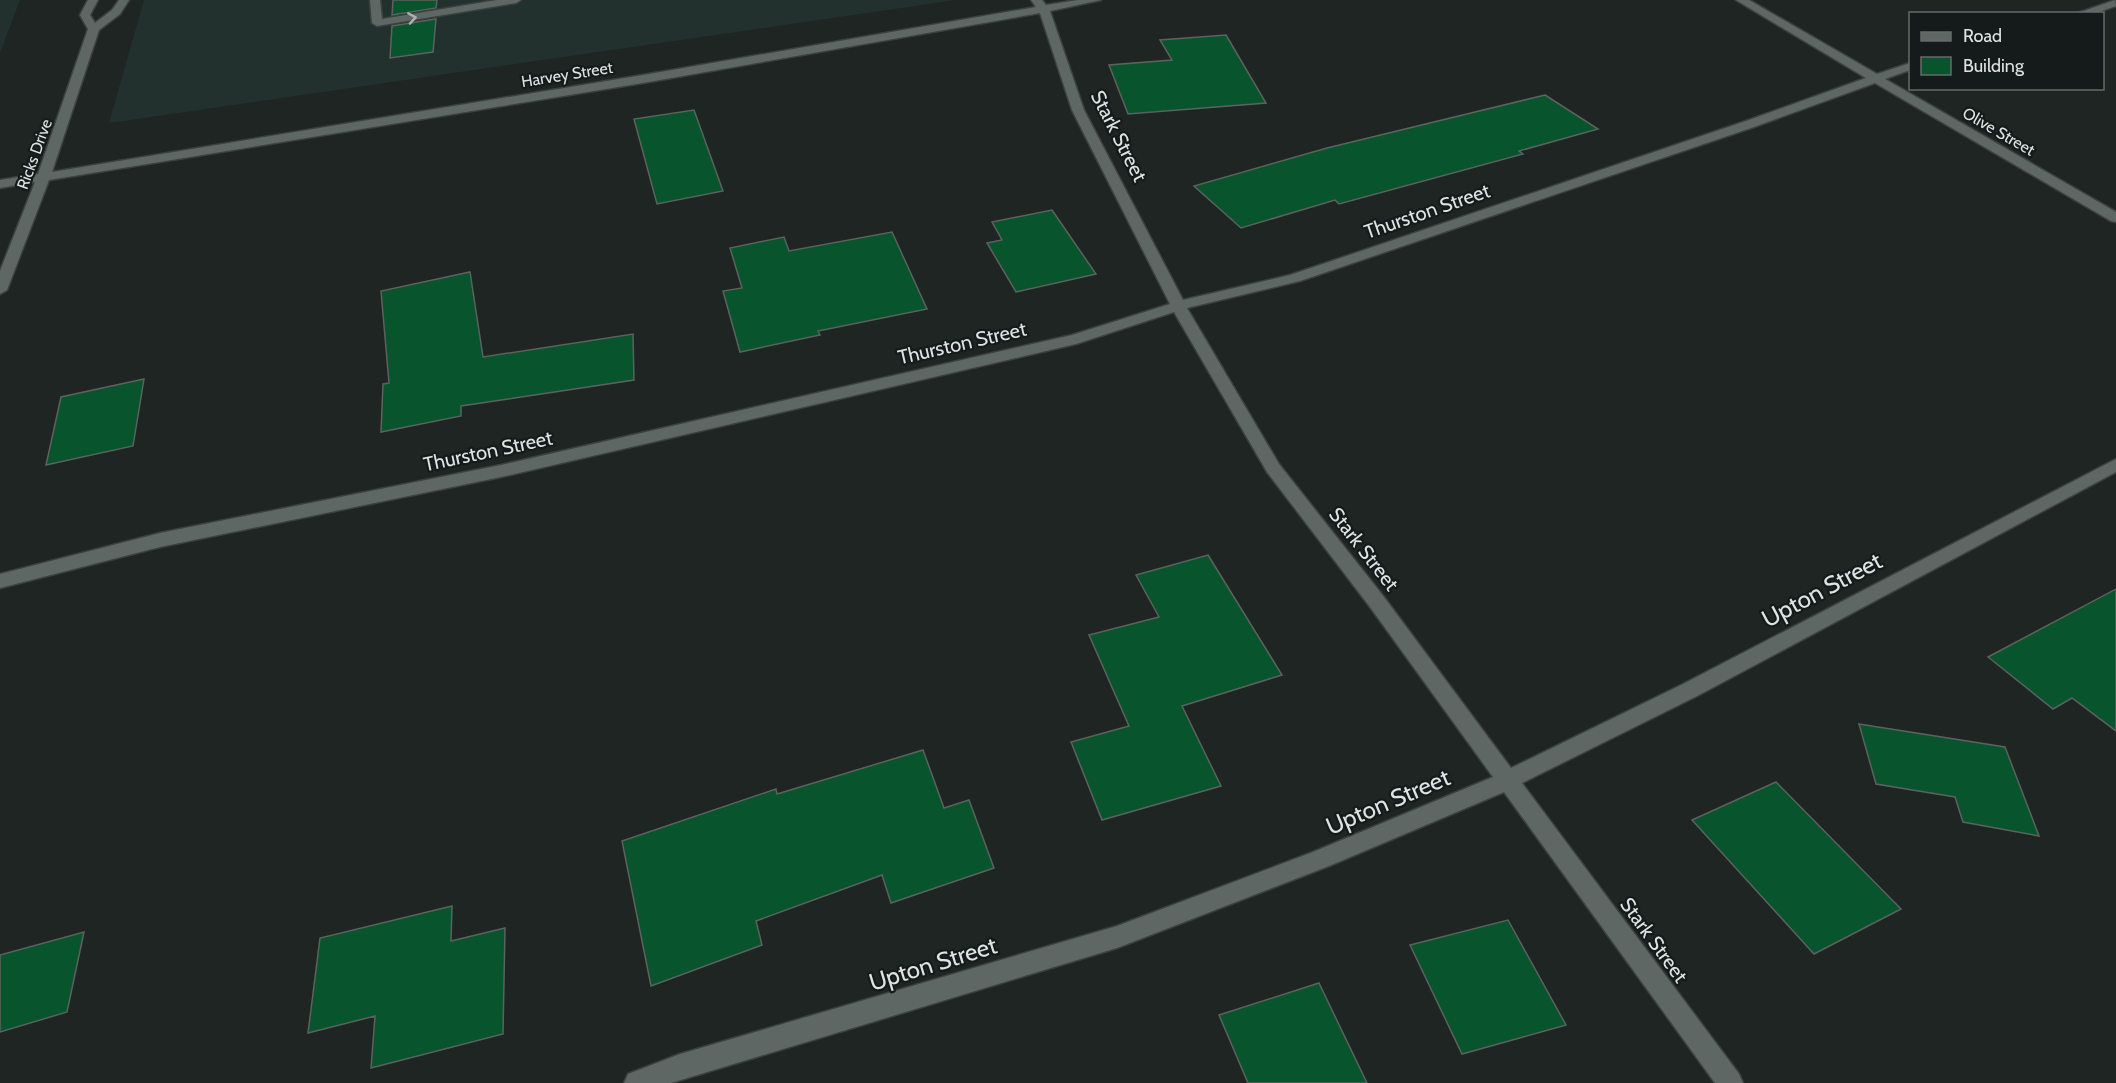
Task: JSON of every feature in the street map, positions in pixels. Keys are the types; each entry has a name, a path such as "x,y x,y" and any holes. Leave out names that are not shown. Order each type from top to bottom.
{"street":[{"name":"Ricks Drive","path":"0,290 44,178 94,29 85,15 93,0"},
{"path":"94,29 116,12 124,0"},
{"path":"375,0 377,23 516,0"},
{"name":"Harvey Street","path":"0,184 1041,5 1096,0"},
{"name":"Olive Street","path":"1741,0 2116,218"},
{"path":"2087,12 2116,3"},
{"name":"Stark Street","path":"1041,5 1078,110 1178,306 1273,468 1377,602 1730,1083"},
{"name":"Thurston Street","path":"0,581 160,540 501,471 1065,341 1178,306 1295,278 1750,124 1909,67"},
{"name":"Upton Street","path":"637,1083 680,1067 1117,937 1321,860 1508,780 1690,690 2116,465"}],"shaded area":[{"path":"0,0 20,0 0,53"},
{"path":"144,0 956,0 109,123"}],"building":[{"path":"393,0 437,0 436,8 392,15"},
{"path":"436,19 433,52 390,58 392,26"},
{"path":"1226,35 1266,103 1128,114 1109,65 1172,60 1160,40"},
{"path":"1545,95 1598,129 1519,151 1523,154 1339,204 1335,200 1241,228 1194,186 1327,148"},
{"path":"694,110 723,191 657,204 634,119"},
{"path":"1052,210 1096,274 1016,292 987,243 1002,240 992,222"},
{"path":"892,232 927,309 818,331 820,335 740,352 723,291 742,288 730,248 784,237 789,251"},
{"path":"470,272 483,357 633,334 634,380 461,406 461,416 381,432 383,384 389,383 381,291"},
{"path":"144,379 133,446 46,465 61,397"},
{"path":"1208,555 1282,675 1182,706 1221,786 1102,820 1071,742 1129,726 1089,635 1159,617 1136,575"},
{"path":"2116,589 2116,731 2072,698 2053,709 1988,657"},
{"path":"1859,724 2005,747 2039,836 1963,822 1955,797 1876,784"},
{"path":"923,750 944,808 969,800 994,868 891,903 882,875 756,921 762,945 651,986 622,841 776,789 777,794"},
{"path":"1776,782 1901,909 1814,954 1692,820"},
{"path":"452,906 451,941 505,928 503,1034 371,1068 375,1016 308,1033 320,938"},
{"path":"1508,920 1566,1025 1462,1054 1410,945"},
{"path":"84,932 67,1012 0,1032 0,955"},
{"path":"1319,983 1367,1083 1248,1083 1219,1015"}]}
